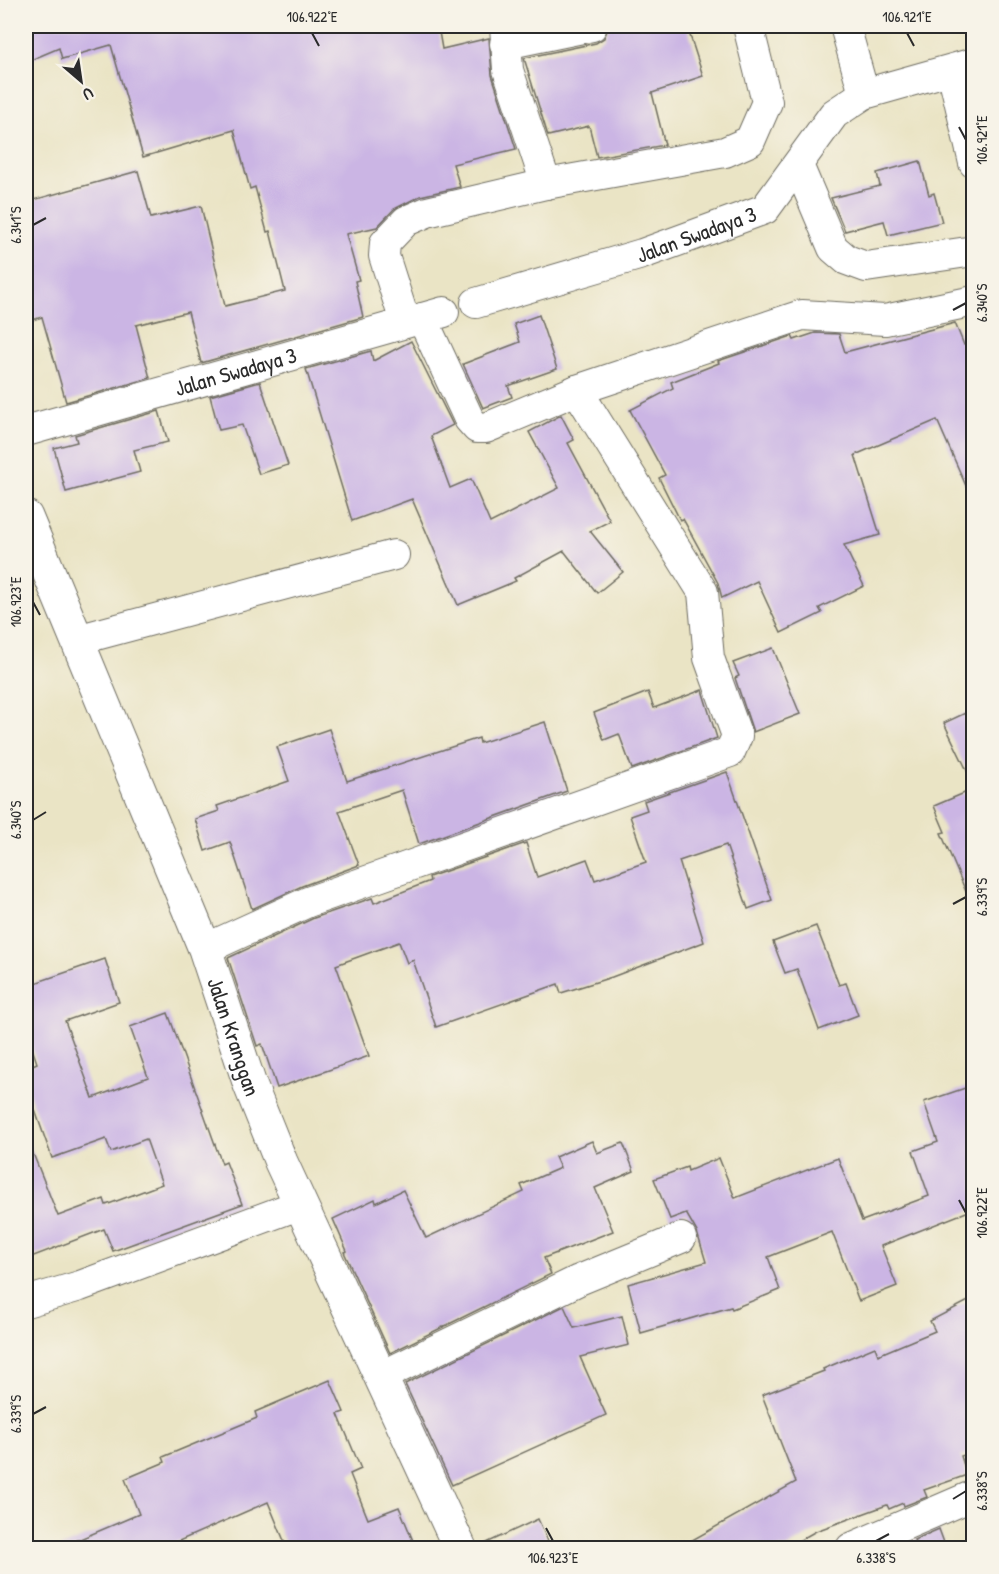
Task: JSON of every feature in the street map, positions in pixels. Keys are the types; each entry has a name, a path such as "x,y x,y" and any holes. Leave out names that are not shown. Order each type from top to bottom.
{"main road":[{"name":"Jalan Kranggan","path":"26,517 206,949 250,1085 300,1204 460,1548"}],"street":[{"path":"546,184 508,70 505,35 592,26"},
{"path":"748,26 767,102 750,141 725,152 546,184 427,212 406,221 385,243 384,256 424,317 469,419 477,428 486,428 577,390 802,315 885,320 974,301"},
{"path":"845,26 864,94"},
{"path":"963,67 974,162"},
{"name":"Jalan Swadaya 3","path":"476,303 642,254 765,209 834,114 864,94 963,67"},
{"path":"798,165 833,248 857,265 866,267 974,251"},
{"name":"Jalan Swadaya 3","path":"26,431 424,317"},
{"path":"206,949 308,902 730,752 737,736 709,658 703,592 577,390"},
{"path":"77,640 394,555"},
{"path":"26,1302 80,1286 300,1204"},
{"path":"380,1377 579,1280 681,1238"},
{"path":"851,1548 974,1495"}],"building":[{"path":"26,26 438,26 442,49 489,38 492,75 516,149 453,164 460,187 420,196 394,209 377,227 346,234 359,280 355,281 363,317 201,363 188,312 136,325 150,378 66,402 42,317 26,322 26,202 138,171 151,218 201,206 225,306 285,291 270,231 267,232 255,187 250,189 234,130 143,157 111,45 62,59 59,48 26,62"},
{"path":"609,26 687,26 703,76 652,93 665,145 597,157 589,126 548,136 524,58 596,43 604,38"},
{"path":"920,161 929,195 934,193 942,222 888,235 884,221 845,231 831,198 880,186 877,173"},
{"path":"539,315 557,369 508,386 512,397 483,408 463,364 520,342 514,324"},
{"path":"955,323 964,345 974,341 974,504 937,420 855,455 880,535 844,545 864,586 819,608 822,613 781,633 757,581 722,598 718,583 683,519 680,520 659,478 665,475 630,410 673,388 671,382 719,363 718,361 792,336 794,340 815,333 839,334 845,352"},
{"path":"411,341 453,425 431,436 450,488 471,479 490,523 559,488 529,432 561,415 574,440 568,443 610,521 590,531 623,572 597,593 564,551 514,578 516,581 458,605 412,499 352,521 306,369 371,351 373,361"},
{"path":"260,382 288,465 259,474 242,425 219,430 210,396"},
{"path":"159,411 168,442 134,450 140,472 66,492 54,448 77,442 75,435"},
{"path":"773,648 800,714 753,732 735,678 739,676 733,663"},
{"path":"702,690 717,738 632,769 619,734 604,740 594,713 648,692 654,708"},
{"path":"974,709 974,785 944,723"},
{"path":"545,722 567,791 419,844 402,790 339,811 359,865 302,886 252,909 230,842 205,851 195,819 219,811 217,806 289,781 277,747 329,729 347,781 479,738 480,743"},
{"path":"727,772 772,900 748,909 726,845 679,861 704,942 612,977 561,993 558,984 436,1027 413,960 407,963 399,942 336,965 369,1056 277,1088 262,1044 257,1046 228,958 314,918 372,898 374,903 430,881 429,877 526,843 537,877 587,859 595,880 646,862 630,816 647,810 644,801"},
{"path":"974,789 973,908 941,833 945,832 934,806"},
{"path":"816,926 839,985 846,983 858,1015 819,1030 797,969 785,973 773,942"},
{"path":"105,959 119,1002 65,1021 93,1098 148,1077 130,1027 168,1013 222,1164 226,1162 242,1204 113,1251 104,1229 26,1259 26,1136 58,1216 104,1199 106,1205 162,1184 146,1139 111,1152 106,1139 52,1158 26,1085 26,1068 37,1063 26,1030 26,986"},
{"path":"974,1085 974,1209 881,1246 897,1286 859,1301 832,1232 768,1257 780,1290 732,1309 731,1307 641,1333 628,1284 706,1262 697,1232 686,1213 670,1219 654,1179 687,1167 688,1171 719,1158 735,1198 838,1158 862,1221 929,1196 913,1151 938,1142 924,1102"},
{"path":"592,1141 597,1153 623,1143 634,1171 595,1188 613,1231 544,1258 551,1274 390,1353 344,1252 347,1251 333,1219 375,1199 376,1203 403,1190 426,1238 524,1192 521,1185 560,1168 555,1157"},
{"path":"974,1298 974,1452 961,1456 967,1475 924,1490 927,1497 889,1509 887,1505 816,1531 786,1548 678,1548 796,1482 762,1395 824,1371 823,1369 875,1347 878,1355 935,1331 930,1321"},
{"path":"564,1306 574,1328 622,1316 629,1345 580,1357 606,1415 452,1485 405,1384"},
{"path":"330,1380 344,1412 338,1414 361,1469 350,1474 368,1519 399,1507 416,1548 287,1548 268,1502 163,1548 59,1548 139,1514 125,1479 165,1462 163,1457 257,1418 255,1412"},
{"path":"538,1519 551,1548 478,1547"},
{"path":"939,1529 946,1548 917,1548 914,1540"}]}
